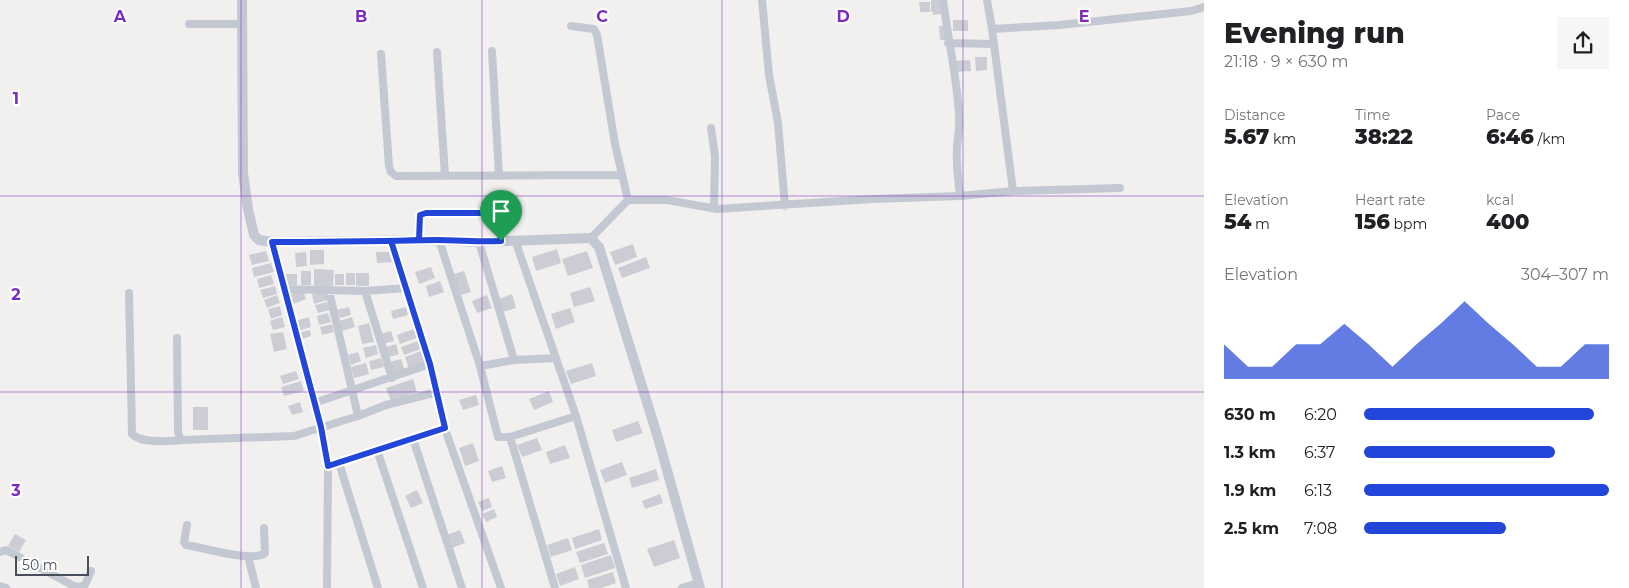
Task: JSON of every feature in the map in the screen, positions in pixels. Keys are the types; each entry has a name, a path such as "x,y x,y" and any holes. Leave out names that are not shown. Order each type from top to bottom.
{"street":[{"path":"242,0 243,172 252,227 254,235 260,240 272,242 419,240 480,242 591,238 596,241 658,438 699,586 682,588"},
{"path":"762,0 769,75 778,123 785,206"},
{"path":"943,0 948,43 958,92 960,117 957,174 960,196"},
{"path":"987,0 1013,191"},
{"path":"992,29 1060,25 1204,8"},
{"path":"189,24 242,24"},
{"path":"571,26 594,29 597,35 614,144 628,200"},
{"path":"948,43 994,44"},
{"path":"492,51 500,176"},
{"path":"437,52 445,176"},
{"path":"381,54 389,166 390,172 396,176 622,175"},
{"path":"712,128 715,156 714,208"},
{"path":"591,238 628,200 667,200 714,208 785,206 873,199 960,196 1013,191 1120,188"},
{"path":"440,240 480,366 498,436 510,437 576,416"},
{"path":"515,240 576,416 626,588"},
{"path":"391,241 430,364 445,428 501,588"},
{"path":"272,242 321,427 328,466 327,588"},
{"path":"480,242 514,360"},
{"path":"284,289 365,291 406,288"},
{"path":"329,290 358,416"},
{"path":"365,291 392,378"},
{"path":"129,293 132,434 136,438 144,440 183,440 284,437 358,416 386,404 437,392"},
{"path":"177,338 178,432 183,440"},
{"path":"480,366 514,360 556,358"},
{"path":"314,403 430,364"},
{"path":"328,466 445,428"},
{"path":"510,437 555,588"},
{"path":"412,439 462,588"},
{"path":"377,450 423,588"},
{"path":"339,463 378,588"},
{"path":"187,525 184,542 186,545 206,548 216,553 248,556 264,555 264,528"},
{"path":"0,552 6,550 74,586 80,587 85,585 91,571"},
{"path":"248,556 256,588"},
{"path":"0,586 6,588"}],"lane":[{"path":"419,240 420,215 426,213 492,213 499,216 501,241"}],"building":[{"path":"931,0 942,0 941,14 933,15 933,12 931,12"},
{"path":"919,2 930,2 930,12 920,12"},
{"path":"953,20 968,20 968,31 953,31"},
{"path":"939,26 945,26 947,40 940,40"},
{"path":"975,57 987,57 987,70 976,71"},
{"path":"970,60 971,71 955,72 954,61"},
{"path":"633,244 637,257 615,265 610,252"},
{"path":"557,249 561,263 536,271 532,257"},
{"path":"310,250 324,250 324,264 310,265"},
{"path":"266,251 269,261 252,265 249,255"},
{"path":"587,251 593,268 568,276 562,259"},
{"path":"306,252 307,266 296,267 295,253"},
{"path":"376,252 389,252 392,262 377,263"},
{"path":"646,257 650,268 622,278 618,268"},
{"path":"271,263 274,272 254,277 252,268"},
{"path":"431,267 435,278 419,284 415,272"},
{"path":"314,269 334,270 333,286 314,286"},
{"path":"301,271 311,271 311,285 301,285"},
{"path":"464,271 471,292 461,295 454,274"},
{"path":"346,273 355,273 355,285 346,285"},
{"path":"356,273 369,273 369,286 356,286"},
{"path":"286,274 297,274 297,285 287,285"},
{"path":"335,274 344,274 344,285 335,285"},
{"path":"271,275 274,284 259,288 257,279"},
{"path":"440,281 444,292 429,297 426,286"},
{"path":"275,286 277,294 263,298 260,290"},
{"path":"590,287 595,301 574,307 570,293"},
{"path":"303,290 306,299 293,304 290,294"},
{"path":"326,291 328,300 314,304 312,294"},
{"path":"512,294 516,308 503,312 499,299"},
{"path":"277,295 280,303 267,308 264,300"},
{"path":"487,295 492,308 477,313 472,301"},
{"path":"327,302 330,310 318,313 315,305"},
{"path":"280,306 282,315 271,319 268,309"},
{"path":"349,307 351,315 340,318 337,310"},
{"path":"406,307 408,315 393,319 391,311"},
{"path":"570,308 575,322 556,329 551,314"},
{"path":"328,313 331,322 319,325 317,316"},
{"path":"282,317 285,327 273,330 270,321"},
{"path":"309,317 311,327 298,331 295,321"},
{"path":"352,317 355,327 342,331 339,321"},
{"path":"369,323 374,342 362,344 358,326"},
{"path":"332,324 334,332 322,335 320,327"},
{"path":"414,329 417,338 400,344 397,335"},
{"path":"310,330 311,336 300,340 298,333"},
{"path":"391,331 394,341 383,344 380,334"},
{"path":"283,332 287,349 274,352 270,334"},
{"path":"418,341 421,349 404,355 401,347"},
{"path":"396,344 399,354 387,358 384,348"},
{"path":"376,345 378,354 366,358 363,348"},
{"path":"421,351 425,363 409,369 405,357"},
{"path":"358,352 361,361 351,365 348,355"},
{"path":"381,358 384,367 371,370 369,361"},
{"path":"401,359 405,371 392,374 389,362"},
{"path":"366,363 369,374 354,378 351,367"},
{"path":"592,363 596,376 571,384 566,371"},
{"path":"296,371 299,379 283,384 280,376"},
{"path":"413,379 417,392 391,401 386,388"},
{"path":"301,381 304,391 284,396 281,387"},
{"path":"549,391 553,402 534,410 529,399"},
{"path":"476,395 479,405 463,410 459,400"},
{"path":"300,402 303,412 292,415 288,406"},
{"path":"193,407 208,407 208,430 193,430"},
{"path":"638,421 643,433 616,442 612,430"},
{"path":"537,438 542,450 522,457 517,445"},
{"path":"473,443 479,461 465,466 459,448"},
{"path":"565,445 570,458 550,464 546,452"},
{"path":"622,462 627,475 605,483 600,470"},
{"path":"502,466 506,478 492,482 488,471"},
{"path":"656,469 659,480 632,488 629,478"},
{"path":"417,490 423,503 411,508 405,496"},
{"path":"660,494 663,503 645,509 642,501"},
{"path":"489,498 492,507 482,511 478,502"},
{"path":"494,509 497,517 486,522 482,514"},
{"path":"599,529 602,540 575,549 572,538"},
{"path":"460,530 465,543 452,548 447,535"},
{"path":"15,534 26,540 19,552 8,546"},
{"path":"568,538 572,550 551,557 547,545"},
{"path":"674,540 680,558 654,567 647,549"},
{"path":"604,543 608,554 580,563 576,552"},
{"path":"611,555 615,568 585,578 581,565"},
{"path":"575,567 579,579 560,586 556,574"},
{"path":"613,572 616,583 601,588 589,588 587,580"}],"route":[{"path":"501,241 419,240 272,242 321,427 328,466 445,428 430,364 391,241 419,240 419,218 420,215 426,213 497,214 499,216 501,241"}]}
